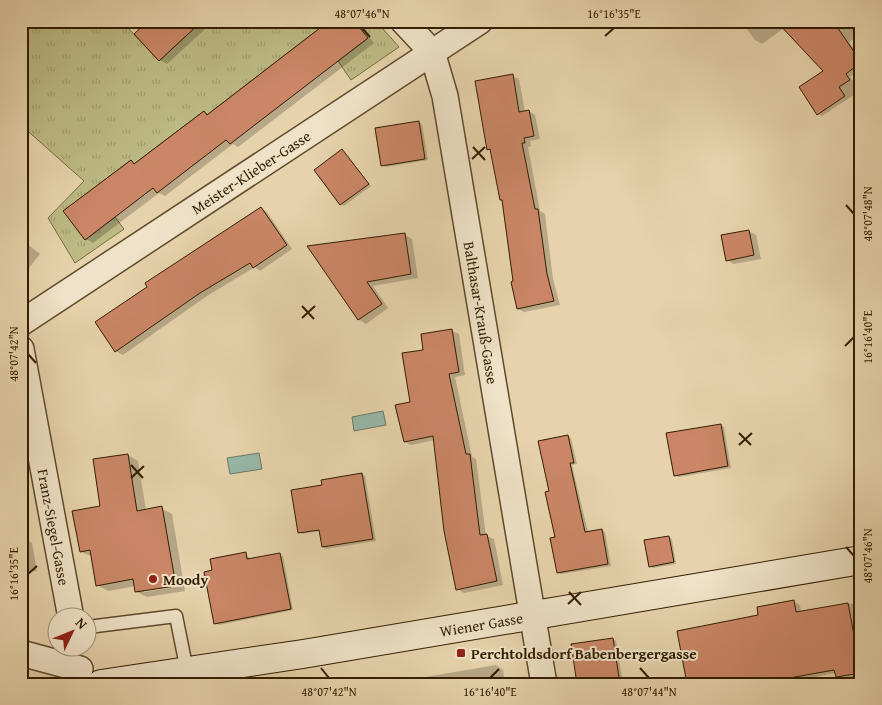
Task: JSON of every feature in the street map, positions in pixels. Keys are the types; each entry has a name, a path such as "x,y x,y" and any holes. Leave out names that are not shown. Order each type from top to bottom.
{"main road":[{"name":"Wiener Gasse","path":"85,671 187,671 861,560"}],"street":[{"name":"Balthasar-Krauß-Gasse","path":"403,21 432,52 445,96 544,684"},
{"name":"Meister-Klieber-Gasse","path":"21,323 480,21"},
{"name":"Franz-Siegel-Gasse","path":"21,349 68,608"},
{"path":"21,653 85,671"}],"lane":[{"path":"98,625 176,616 187,671"}],"green space":[{"path":"21,21 134,21 128,28 159,61 202,21 329,21 207,115 204,111 134,164 131,160 64,211 85,240 115,217 124,229 75,263 48,218 84,181 21,125"},
{"path":"354,21 376,21 399,47 351,80 338,61 367,39"}],"shaded area":[{"path":"383,411 386,425 354,431 352,417"},
{"path":"259,453 262,469 230,474 227,458"}],"building":[{"path":"148,21 202,21 159,61 134,34"},
{"path":"329,21 354,21 368,38 230,144 226,140 157,193 153,188 85,240 63,211 131,160 134,164 204,111 207,115"},
{"path":"776,21 833,21 861,62 846,74 850,80 839,87 845,96 817,115 799,87 823,71"},
{"path":"513,74 519,112 529,110 534,136 524,138 525,143 522,143 535,209 538,209 547,274 554,301 517,309 511,282 513,281 502,200 500,200 490,149 487,150 475,81"},
{"path":"419,121 425,159 381,166 375,128"},
{"path":"342,149 369,184 340,205 314,170"},
{"path":"261,207 287,245 253,268 250,263 200,293 115,352 95,322 147,287 145,283"},
{"path":"749,230 754,255 726,261 721,235"},
{"path":"405,233 411,274 367,282 382,304 358,320 307,246"},
{"path":"452,329 459,372 449,374 466,454 470,454 480,535 487,534 497,581 456,590 444,531 433,436 404,442 395,405 410,402 402,353 423,350 421,334"},
{"path":"721,424 728,466 674,476 666,433"},
{"path":"568,435 574,463 570,463 585,532 602,529 608,564 557,573 550,538 555,537 545,492 549,491 538,441"},
{"path":"128,454 137,511 162,506 176,586 135,592 133,579 96,586 90,550 80,552 72,511 100,506 93,459"},
{"path":"362,473 373,539 322,547 319,530 298,533 291,490 322,485 321,480"},
{"path":"669,536 674,562 649,567 644,540"},
{"path":"246,552 247,559 280,553 291,609 214,624 204,572 212,570 210,559"},
{"path":"794,600 796,612 848,603 861,673 836,677 834,670 756,684 687,684 677,631 758,615 757,607"},
{"path":"613,638 620,684 577,684 571,644"}],"place":[{"name":"Moody","path":"153,579"},
{"name":"Perchtoldsdorf Babenbergergasse","path":"461,653"}]}
